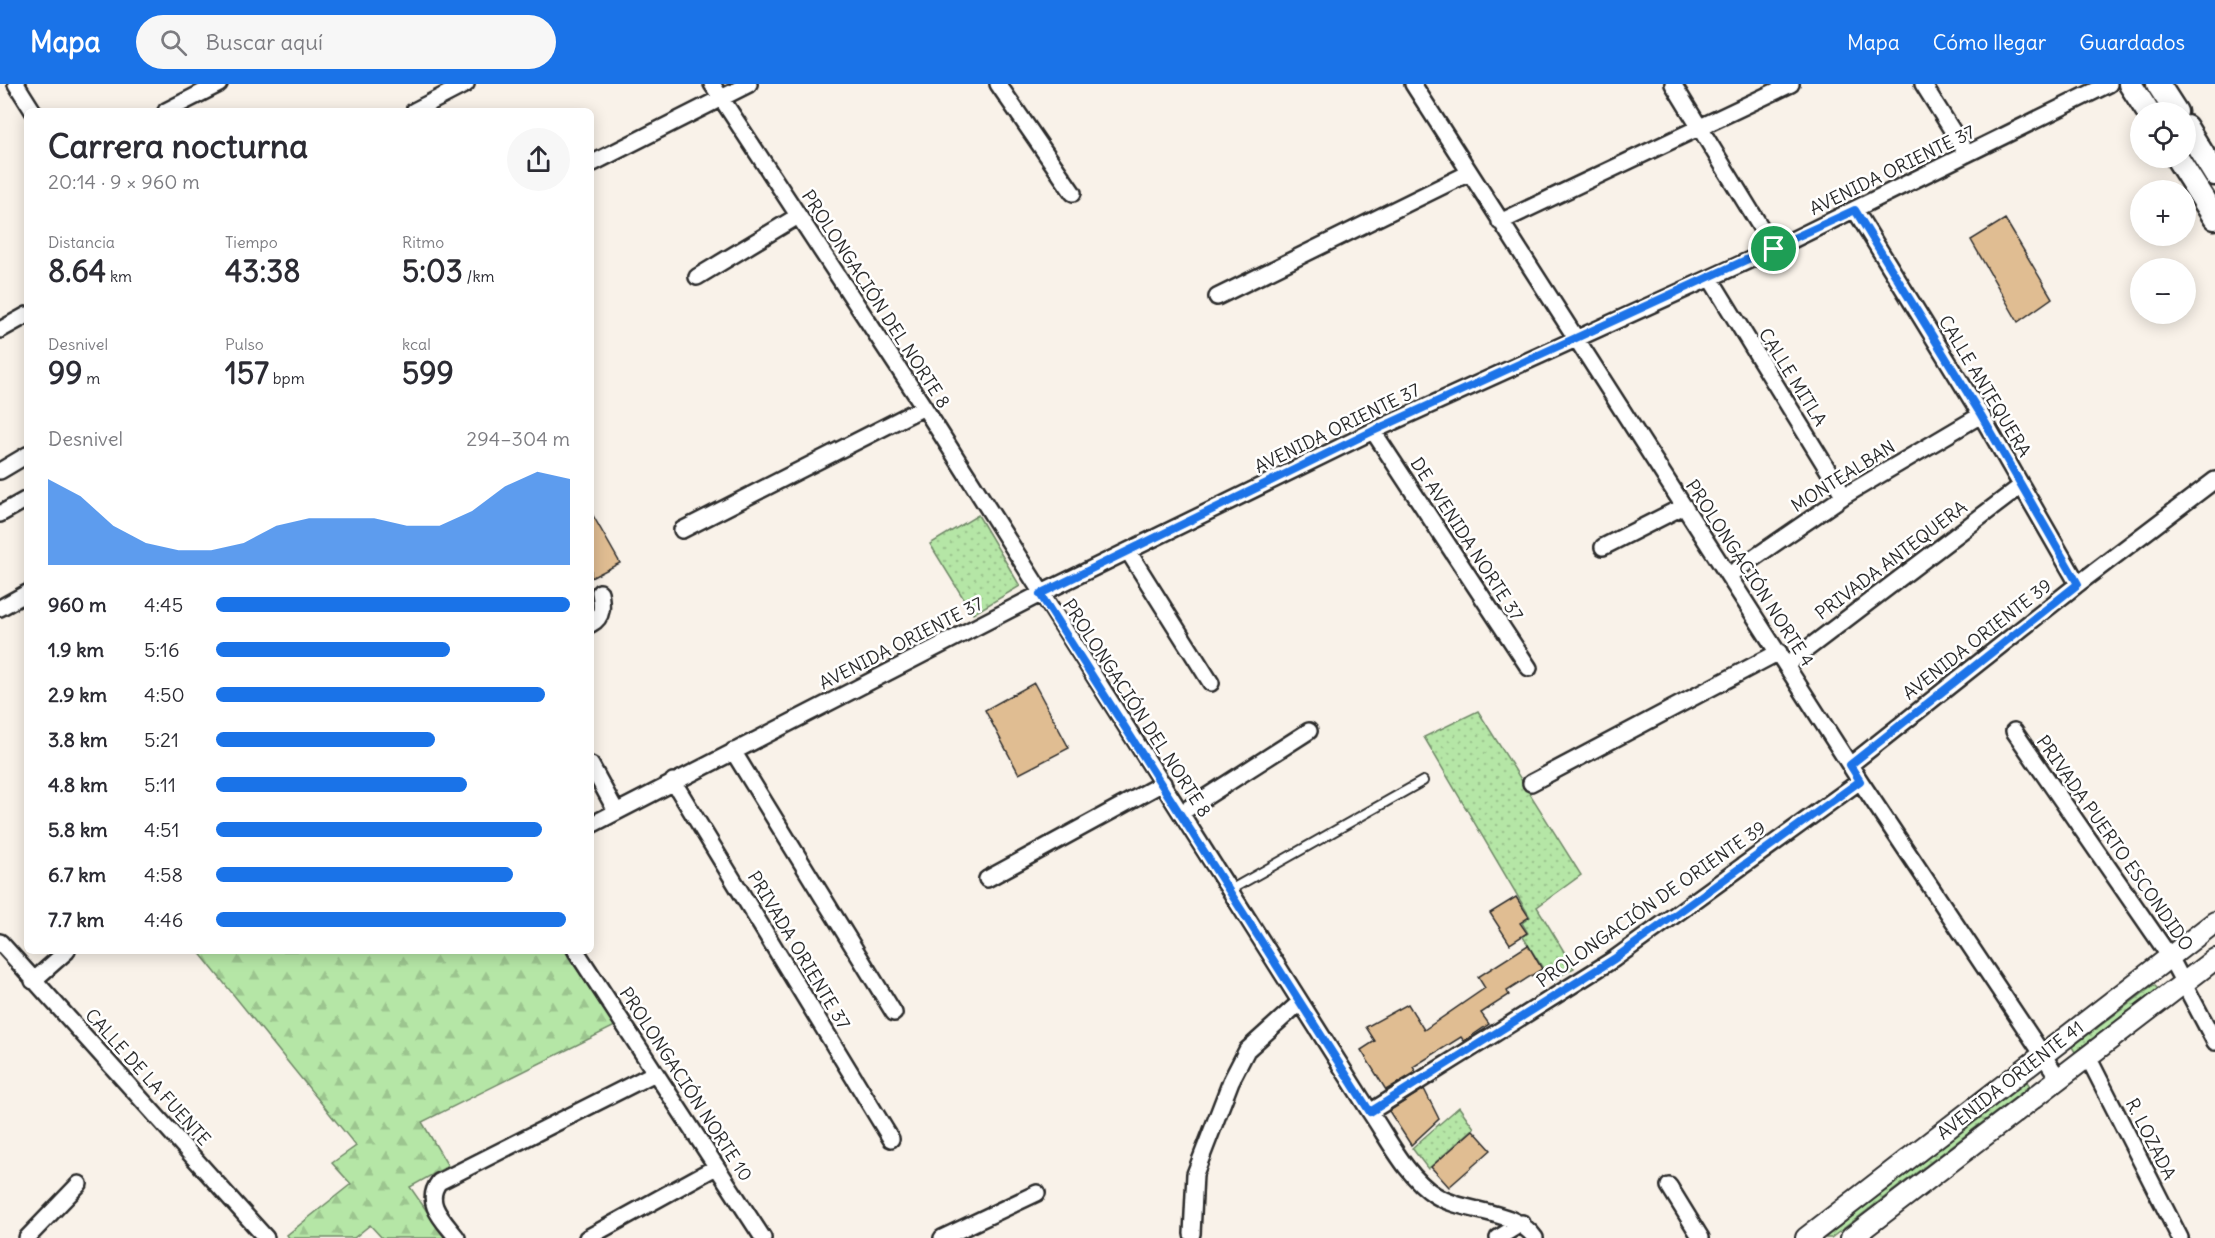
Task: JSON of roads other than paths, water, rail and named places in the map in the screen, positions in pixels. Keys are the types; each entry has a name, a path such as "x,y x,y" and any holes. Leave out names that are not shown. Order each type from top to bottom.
{"main road":[{"path":"2130,84 2142,102"},
{"path":"2158,84 2170,102"},
{"path":"2196,143 2215,174"},
{"path":"2182,168 2215,218"}],"street":[{"path":"16,84 31,108"},
{"path":"172,108 219,84"},
{"path":"420,108 466,84"},
{"name":"PROLONGACIÓN DEL NORTE 8","path":"712,84 924,407 1040,594 1163,783 1370,1112 1419,1183 1437,1197 1522,1223"},
{"path":"594,162 749,84"},
{"path":"998,84 1073,193"},
{"name":"PROLONGACIÓN NORTE 4","path":"1413,84 1860,781 2042,1056 2059,1078"},
{"path":"1673,84 1774,249"},
{"path":"1500,222 1791,84"},
{"path":"1923,84 1967,154"},
{"name":"AVENIDA ORIENTE 37","path":"594,823 1040,594 1373,431 1774,249 2109,84"},
{"path":"1217,297 1469,173"},
{"name":"CALLE ANTEQUERA","path":"1855,210 1981,415 2078,584"},
{"path":"697,277 798,216"},
{"name":"CALLE MITLA","path":"1710,278 1844,496"},
{"path":"0,330 24,317"},
{"path":"682,530 924,407"},
{"name":"MONTEALBAN","path":"1730,575 1844,496 1981,415"},
{"name":"DE AVENIDA NORTE 37","path":"1373,431 1529,668"},
{"path":"0,471 24,457"},
{"name":"AVENIDA ORIENTE 39","path":"1850,765 2078,584 2215,480"},
{"name":"PRIVADA ANTEQUERA","path":"1531,783 1782,658 2021,486"},
{"path":"0,514 24,501"},
{"path":"1603,547 1684,506"},
{"path":"1128,551 1211,683"},
{"path":"594,621 600,616 602,608 600,592"},
{"path":"0,608 24,595"},
{"path":"1181,813 1309,731"},
{"name":"PRIVADA PUERTO ESCONDIDO","path":"2014,732 2170,957 2186,982 2215,1042"},
{"path":"733,751 894,1013"},
{"path":"594,771 616,811"},
{"name":"PRIVADA ORIENTE 37","path":"673,781 891,1138"},
{"name":"PROLONGACIÓN DE ORIENTE 39","path":"1370,1112 1614,959 1860,781"},
{"path":"987,879 1163,783"},
{"name":"AVENIDA ORIENTE 41","path":"1806,1238 2215,922"},
{"name":"CALLE DE LA FUENTE","path":"0,942 266,1238"},
{"path":"33,981 64,954"},
{"name":"PROLONGACIÓN NORTE 10","path":"578,954 763,1238"},
{"name":"AVENIDA ORIENTE 41","path":"1851,1238 2215,959"},
{"path":"1192,1234 1195,1174 1231,1081 1247,1050 1300,1002"},
{"name":"R. LOZADA","path":"2088,1057 2180,1238"},
{"path":"457,1238 432,1204 432,1191 439,1182 655,1073"},
{"path":"587,1238 716,1167"},
{"path":"27,1238 79,1184"},
{"path":"1669,1186 1701,1238"},
{"path":"942,1238 1036,1193"},
{"path":"1498,1238 1522,1223 1535,1238"}],"lane":[{"path":"1230,890 1423,781"}]}
